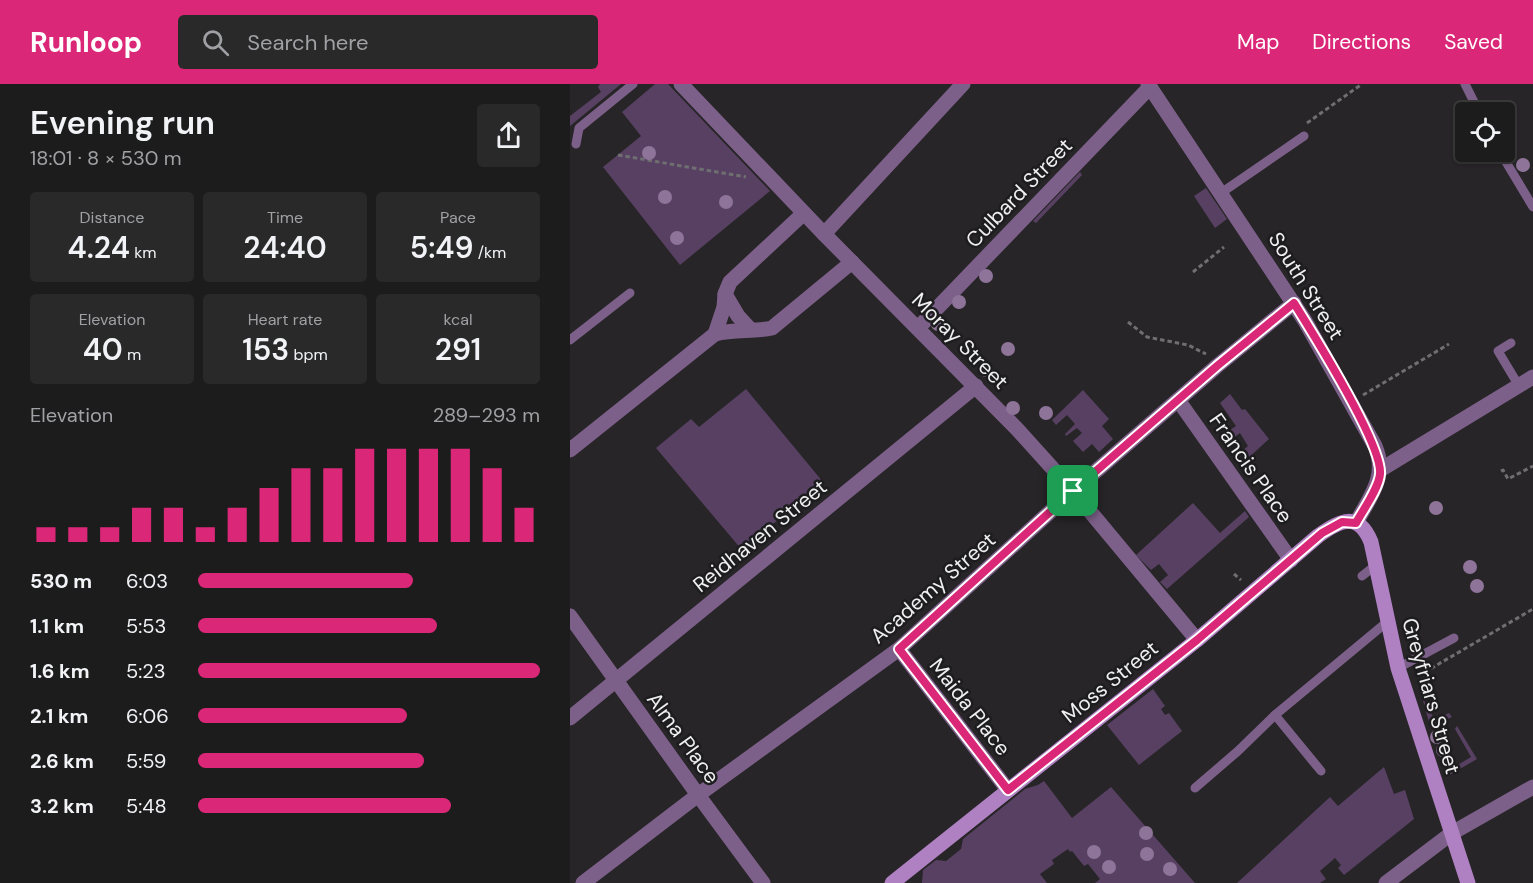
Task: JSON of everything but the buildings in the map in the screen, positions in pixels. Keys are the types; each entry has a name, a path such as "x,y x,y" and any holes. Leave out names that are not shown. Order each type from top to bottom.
{"street":[{"name":"Moray Street","path":"681,84 824,234 976,386 1073,491 1197,640"},
{"path":"824,234 963,84"},
{"name":"South Street","path":"1149,86 1294,303 1377,451 1380,470"},
{"name":"Culbard Street","path":"918,328 946,305 973,278 1149,86"},
{"path":"715,334 724,307 725,294 732,279 804,213"},
{"path":"570,450 715,334 729,330 762,331 772,328 852,262"},
{"path":"725,294 738,316 750,329"},
{"name":"Academy Street","path":"583,883 698,795 899,649 1073,491 1217,366 1294,303"},
{"path":"1356,523 1378,482 1380,470 1533,377"},
{"name":"Reidhaven Street","path":"570,718 976,386"},
{"name":"Francis Place","path":"1178,400 1291,560"},
{"name":"Moss Street","path":"894,882 1197,640 1333,526 1348,521 1356,523"},
{"name":"Greyfriars Street","path":"1356,523 1367,533 1398,668 1468,883"},
{"name":"Alma Place","path":"570,616 764,883"},
{"name":"Maida Place","path":"899,649 1008,790"},
{"path":"1386,883 1452,833 1533,787"}],"lane":[{"path":"576,144 579,128 633,84"},
{"path":"1465,84 1474,102"},
{"path":"1221,194 1304,136"},
{"path":"1506,162 1533,207"},
{"path":"570,340 630,293"},
{"path":"1510,343 1498,351 1519,386"},
{"path":"1362,576 1376,565"},
{"path":"1195,788 1275,715 1387,622"},
{"path":"1398,668 1454,638"},
{"path":"1275,715 1322,771"}],"path":[{"path":"618,155 775,182"},
{"path":"1192,272 1224,247"},
{"path":"1128,322 1147,337 1188,345 1209,355 1217,366"},
{"path":"1344,395 1449,344"},
{"path":"1502,471 1508,479 1533,466"},
{"path":"1234,574 1240,581"},
{"path":"1403,685 1533,609"}],"shaded area":[{"path":"600,84 621,84 570,126 570,116 601,92 598,87"},
{"path":"655,84 668,84 770,191 680,265 603,167 641,136 622,112"},
{"path":"1080,172 1082,175 1036,223 1033,221"},
{"path":"1206,188 1227,219 1215,228 1194,196"},
{"path":"746,389 823,482 742,550 656,448 691,419 699,427"},
{"path":"1083,390 1109,419 1102,426 1113,439 1099,452 1092,444 1083,452 1073,441 1082,433 1077,428 1066,436 1065,434 1075,424 1067,415 1056,425 1052,420"},
{"path":"1230,394 1269,439 1246,460 1241,452 1248,446 1240,433 1232,439 1227,432 1236,426 1220,403"},
{"path":"1193,503 1220,533 1245,511 1249,517 1167,589 1160,582 1168,575 1159,564 1151,570 1136,555"},
{"path":"1153,689 1165,706 1161,709 1165,715 1169,713 1182,731 1139,765 1107,725"},
{"path":"1422,697 1435,720 1449,713 1452,717 1434,724 1429,722"},
{"path":"1457,726 1477,759 1446,777 1446,772 1471,757 1455,729"},
{"path":"1384,767 1394,794 1405,790 1414,819 1344,875 1338,868 1341,865 1335,858 1320,871 1326,879 1320,883 1237,883 1330,797 1338,806"},
{"path":"1044,781 1072,818 1111,787 1195,883 1095,883 1100,879 1088,864 1084,866 1068,849 1052,860 1054,864 1040,874 1047,883 922,883 923,870 936,860 946,861 961,849 963,839 1025,789"}],"route":[{"path":"1294,303 1375,446 1380,464 1378,482 1356,523 1342,522 1322,533 1197,640 1008,790 899,649 1073,491 1217,366 1294,303"}]}
